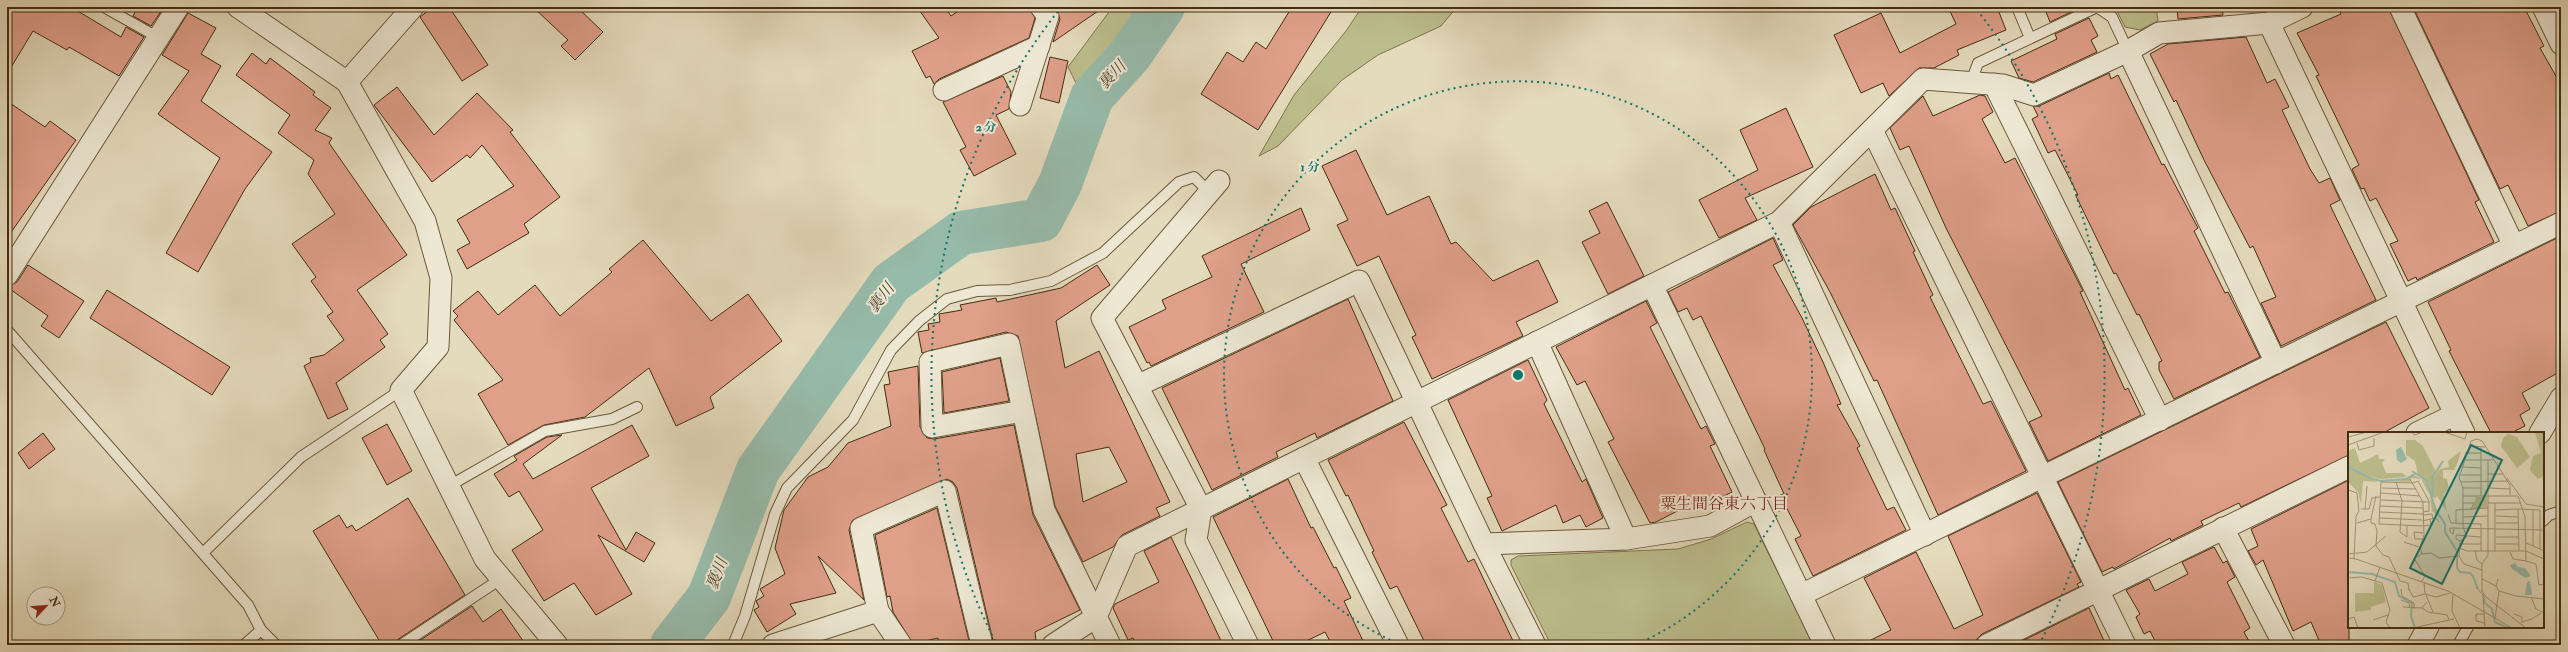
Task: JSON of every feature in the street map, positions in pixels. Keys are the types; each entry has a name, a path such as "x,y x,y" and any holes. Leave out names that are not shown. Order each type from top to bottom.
{"street":[{"path":"7,275 178,7"},
{"path":"238,7 347,82 425,221 442,278 438,346 401,390 485,559 557,645"},
{"path":"347,82 413,7"},
{"path":"1020,105 1048,16 1041,7"},
{"path":"1053,645 1096,617 1127,546 1779,222 1923,79 2003,84 2034,96 2128,51 2159,33 2269,24 2302,7"},
{"path":"2400,7 2514,246"},
{"path":"2543,7 2561,44"},
{"path":"2269,24 2454,415 2463,432"},
{"path":"944,90 1039,46"},
{"path":"2128,51 2276,363"},
{"path":"1994,84 2160,420"},
{"path":"1872,130 2125,645"},
{"path":"1214,186 1102,318 1201,509 1196,540 1248,645"},
{"path":"1779,222 1925,535"},
{"path":"1801,595 2561,223"},
{"path":"1137,386 1359,281 1484,544 1535,645"},
{"path":"1652,285 1825,645"},
{"path":"1536,342 1626,539"},
{"path":"1023,412 932,427 930,362 1009,344 1044,510 1110,645"},
{"path":"2541,432 2561,398"},
{"path":"2419,432 2454,415"},
{"path":"1304,458 1398,645"},
{"path":"1987,645 2348,467"},
{"path":"901,645 878,611 861,528 945,491 982,645"},
{"path":"1484,544 1626,539 1710,526 1756,501"},
{"path":"2223,528 2284,645"},
{"path":"773,645 815,639 878,611"},
{"path":"2418,645 2427,628"}],"lane":[{"path":"104,7 159,38"},
{"path":"2017,7 2030,38"},
{"path":"1970,82 1978,63 2097,7 2112,17 2128,51"},
{"path":"733,645 745,616 775,514 787,488 853,420 891,350 919,321 948,299 977,291 1010,290 1051,282 1103,253 1179,182 1194,177 1214,186"},
{"path":"7,330 248,605 261,630 276,645"},
{"path":"203,553 301,457 401,390"},
{"path":"449,486 545,431 612,419 637,407"},
{"path":"2545,516 2561,511"},
{"path":"401,645 502,578"},
{"path":"2458,645 2467,628"},
{"path":"244,645 261,630"}],"green space":[{"path":"1106,7 1150,7 1131,37 1080,91 1068,67 1109,12"},
{"path":"1362,7 1457,7 1441,26 1378,55 1342,80 1278,146 1259,156 1294,95 1346,31"},
{"path":"2115,7 2156,7 2158,21 2140,30 2125,27"},
{"path":"1747,522 1754,524 1814,645 1551,645 1511,565 1511,560 1518,556 1678,549 1711,539"}],"building":[{"path":"7,7 71,7 121,37 126,27 144,37 119,76 69,47 67,50 33,31 7,74"},
{"path":"138,7 164,7 151,26 133,16"},
{"path":"433,7 449,7 488,65 462,81 420,17"},
{"path":"533,7 577,7 603,32 575,60 561,46 568,40"},
{"path":"917,7 945,7 951,16 964,7 1029,7 1035,18 1029,38 939,79 934,84 930,76 926,78 912,51 939,38"},
{"path":"1056,7 1104,7 1053,42 1060,19"},
{"path":"1292,7 1334,7 1258,130 1201,94 1227,52 1243,62 1256,42 1266,49"},
{"path":"1948,7 1997,7 2006,30 1957,50 1959,55 1934,68 1919,68 1889,96 1883,83 1861,93 1834,35 1881,13 1900,53 1956,24"},
{"path":"2044,7 2082,7 2050,22"},
{"path":"2177,7 2222,7 2223,15 2178,19"},
{"path":"2338,7 2388,7 2479,200 2475,202 2494,242 2417,280 2416,277 2408,281 2390,244 2398,241 2376,198 2370,201 2364,188 2361,189 2352,169 2359,165 2316,76 2319,75 2297,33 2341,14"},
{"path":"2413,7 2524,7 2544,46 2540,48 2561,85 2561,211 2528,226 2508,185 2500,189"},
{"path":"188,13 216,28 201,54 221,66 201,101 272,152 245,189 198,272 166,253 220,158 158,114 189,71 162,55"},
{"path":"2089,18 2098,36 2091,40 2097,52 2033,82 2019,78 2011,61 2057,39 2055,34"},
{"path":"2246,37 2267,83 2275,79 2289,107 2282,110 2310,169 2319,183 2330,178 2340,200 2330,205 2376,300 2281,346 2261,303 2276,297 2253,246 2250,248 2204,160 2176,100 2174,102 2150,54 2168,44"},
{"path":"252,53 266,64 270,58 315,92 313,95 331,108 315,130 332,138 329,143 407,255 357,290 388,334 380,340 385,347 336,383 348,409 328,419 304,366 311,362 310,358 324,355 344,340 327,316 333,312 311,281 316,277 292,244 335,214 308,174 314,160 278,133 290,115 236,75"},
{"path":"1050,57 1068,61 1059,103 1040,98"},
{"path":"2109,73 2111,79 2118,75 2162,165 2164,164 2198,228 2194,231 2225,293 2228,292 2260,357 2174,399 2159,370 2159,362 2162,361 2139,314 2137,315 2116,273 2114,274 2076,196 2078,195 2055,150 2048,153 2032,119 2038,116 2033,106 2039,106"},
{"path":"1003,76 1011,92 1009,109 996,115 1016,154 974,176 960,150 966,147 943,102"},
{"path":"397,87 434,135 477,93 513,130 510,132 560,197 524,224 529,233 467,269 457,250 470,243 457,220 514,186 482,145 470,158 467,155 432,182 374,105"},
{"path":"1980,95 1985,96 1993,112 1982,119 2005,163 2015,158 2083,291 2080,292 2125,390 2128,388 2141,415 2048,461 2029,422 2042,416 1946,228 1909,146 1900,150 1890,128 1923,96 1933,116"},
{"path":"7,101 45,127 50,121 76,140 7,238"},
{"path":"1786,108 1813,167 1745,198 1757,220 1719,238 1699,200 1758,170 1740,130"},
{"path":"1356,150 1387,215 1429,196 1451,244 1456,242 1493,281 1538,260 1558,302 1516,322 1523,336 1432,379 1412,337 1416,335 1379,256 1357,266 1337,225 1348,220 1322,166"},
{"path":"1875,174 1891,210 1895,208 1933,295 1930,297 1983,404 1991,401 2026,471 1938,515 1877,380 1874,381 1830,292 1793,225 1811,207"},
{"path":"1607,202 1644,276 1608,294 1582,242 1600,233 1589,211"},
{"path":"1301,208 1310,230 1241,264 1264,312 1151,366 1149,362 1147,363 1129,327 1166,309 1162,300 1212,277 1202,256"},
{"path":"2561,236 2561,371 2522,393 2530,409 2520,415 2525,426 2513,432 2490,432 2449,351 2451,350 2428,302"},
{"path":"1773,238 1783,260 1773,265 1802,318 1823,362 1841,404 1837,405 1860,446 1857,448 1887,510 1894,507 1906,530 1813,576 1795,539 1801,536 1780,495 1784,494 1764,450 1765,449 1701,316 1693,320 1687,308 1678,312 1668,292"},
{"path":"643,240 711,321 748,294 782,341 710,397 714,408 676,426 649,368 585,417 544,425 508,445 478,394 503,380 454,320 458,316 453,311 478,291 498,315 535,285 560,316 612,272 609,269"},
{"path":"28,265 84,301 59,338 41,326 48,316 7,287 17,282"},
{"path":"1097,265 1110,285 1056,321 1065,368 1099,351 1170,502 1156,508 1160,516 1122,535 1113,547 1083,562 1055,506 1018,336 1006,332 922,353 918,332 929,330 928,324 940,322 939,314 962,310 960,305 996,298 997,302 1061,288","holes":["1109,447 1127,482 1083,502 1076,454"]},
{"path":"107,290 230,367 212,395 90,318"},
{"path":"1348,299 1393,401 1317,438 1315,433 1276,452 1278,457 1212,490 1162,388"},
{"path":"1646,301 1657,323 1650,327 1701,429 1706,426 1715,444 1710,446 1732,492 1702,507 1699,500 1656,522 1650,523 1608,442 1614,439 1585,381 1577,385 1556,347"},
{"path":"2386,322 2429,408 2385,432 2348,432 2348,455 2241,507 2239,503 2201,521 2203,525 2171,541 2170,538 2114,569 2113,567 2102,572 2058,482"},
{"path":"1000,358 1009,401 944,413 942,372"},
{"path":"1528,360 1547,400 1544,404 1582,482 1586,479 1603,518 1586,527 1580,515 1563,523 1556,505 1502,531 1487,498 1492,496 1448,400"},
{"path":"918,366 920,427 927,438 934,439 1014,425 1033,515 1080,610 1035,632 1036,640 1029,641 1030,645 994,645 957,488 953,482 947,479 852,521 849,530 864,600 818,556 836,593 790,604 796,614 767,632 754,610 759,607 756,601 764,596 760,589 785,574 775,548 784,510 808,477 828,467 848,443 891,426 884,385 890,384 888,372"},
{"path":"1404,422 1447,505 1441,508 1468,562 1474,559 1515,645 1426,645 1397,586 1390,589 1372,552 1374,551 1348,495 1346,496 1328,460"},
{"path":"387,424 412,471 387,485 362,438"},
{"path":"632,425 649,456 591,488 626,550 636,532 655,543 644,562 598,535 632,594 596,615 574,583 544,601 512,550 543,530 519,491 509,497 494,474 517,460 514,456 547,437 562,435 523,464 533,479"},
{"path":"43,433 55,449 29,469 18,453"},
{"path":"1288,479 1311,528 1313,527 1334,568 1336,567 1351,598 1344,601 1365,645 1332,645 1325,632 1298,645 1275,645 1213,517"},
{"path":"2348,480 2349,645 2321,645 2311,622 2293,631 2263,560 2256,565 2248,551 2258,546 2251,529"},
{"path":"2037,493 2081,582 2077,584 2079,587 1982,634 1977,639 1975,645 1861,645 1891,630 1864,578 1916,552 1954,629 1983,615 1948,536"},
{"path":"408,498 465,595 397,640 395,645 382,645 313,531 339,515 347,528 352,525 356,531"},
{"path":"937,508 970,645 939,645 938,638 913,644 893,612 890,596 887,597 875,535"},
{"path":"1171,537 1223,645 1136,645 1133,638 1128,640 1113,608 1115,604 1159,582 1144,551"},
{"path":"2214,547 2223,563 2227,561 2235,577 2227,582 2250,628 2244,632 2251,645 2157,645 2150,631 2144,634 2136,617 2140,614 2126,590 2149,579 2155,591 2188,574 2182,562"},
{"path":"472,606 483,622 501,609 526,645 413,645"},
{"path":"2089,608 2106,645 2014,645"}],"waterway":[{"name":"裏川","path":"672,645 709,597 758,470 891,283 961,233 1041,220 1060,184 1092,97 1130,55 1163,7"}],"district":[{"name":"粟生間谷東六丁目","path":"1724,504"}]}
